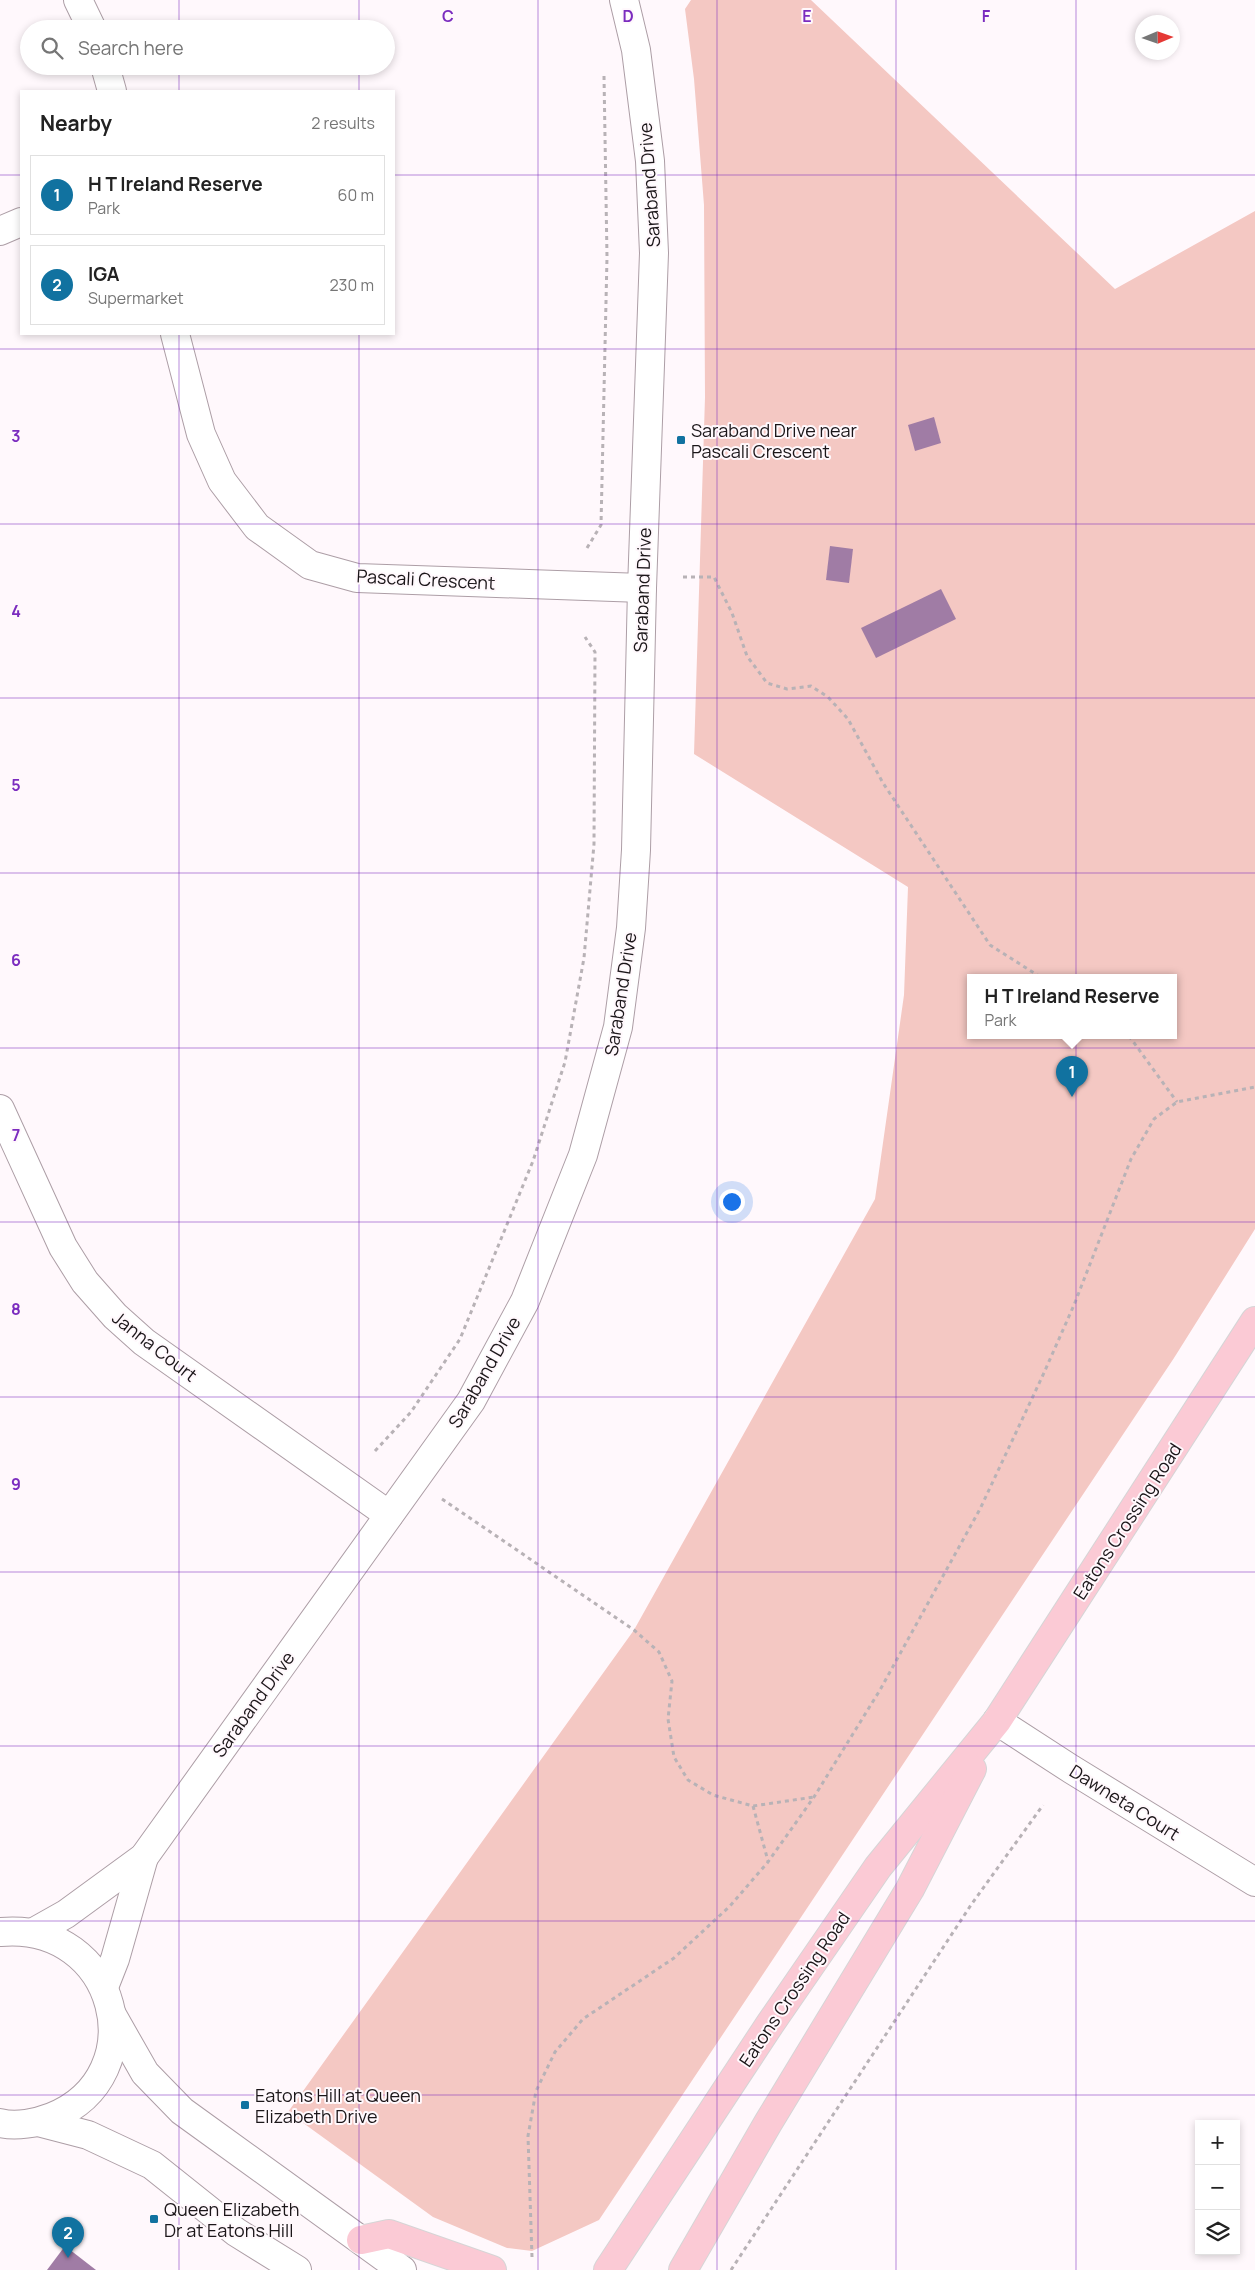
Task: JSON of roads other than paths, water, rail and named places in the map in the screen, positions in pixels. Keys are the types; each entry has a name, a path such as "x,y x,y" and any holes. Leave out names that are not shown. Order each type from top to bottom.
{"main road":[{"name":"Eatons Crossing Road","path":"683,2270 768,2124 910,1889 997,1721 1255,1321"},
{"name":"Eatons Crossing Road","path":"608,2270 770,2024 878,1867 997,1721"},
{"path":"361,2240 389,2234 492,2270"}],"street":[{"path":"78,0 88,20"},
{"name":"Saraband Drive","path":"34,1932 66,1914 144,1856 472,1401 525,1301 583,1155 618,1026 631,928 636,850 642,588 654,253 650,161 636,50 624,0"},
{"path":"108,75 112,90"},
{"path":"0,231 20,222"},
{"name":"Pascali Crescent","path":"175,335 201,434 222,481 257,527 310,564 357,578 642,588"},
{"name":"Janna Court","path":"0,1108 63,1247 85,1282 115,1316 144,1342 389,1516"},
{"name":"Dawneta Court","path":"997,1721 1071,1769 1255,1882"},
{"name":"Saraband Drive","path":"104,1987 115,1959 144,1856"},
{"path":"0,1932 34,1932 62,1943 86,1961 104,1987 112,2015 145,2073 182,2111 402,2270"},
{"path":"2,2125 38,2122 65,2112 87,2094 103,2071 111,2043 112,2015"},
{"path":"38,2122 88,2135 152,2165 236,2232 298,2270"}],"place":[{"name":"Saraband Drive near Pascali Crescent","path":"681,440"},
{"name":"H T Ireland Reserve","path":"1072,1097"},
{"name":"Eatons Hill at Queen Elizabeth Drive","path":"245,2105"},
{"name":"Queen Elizabeth Dr at Eatons Hill","path":"154,2219"},
{"name":"IGA","path":"68,2258"}]}
